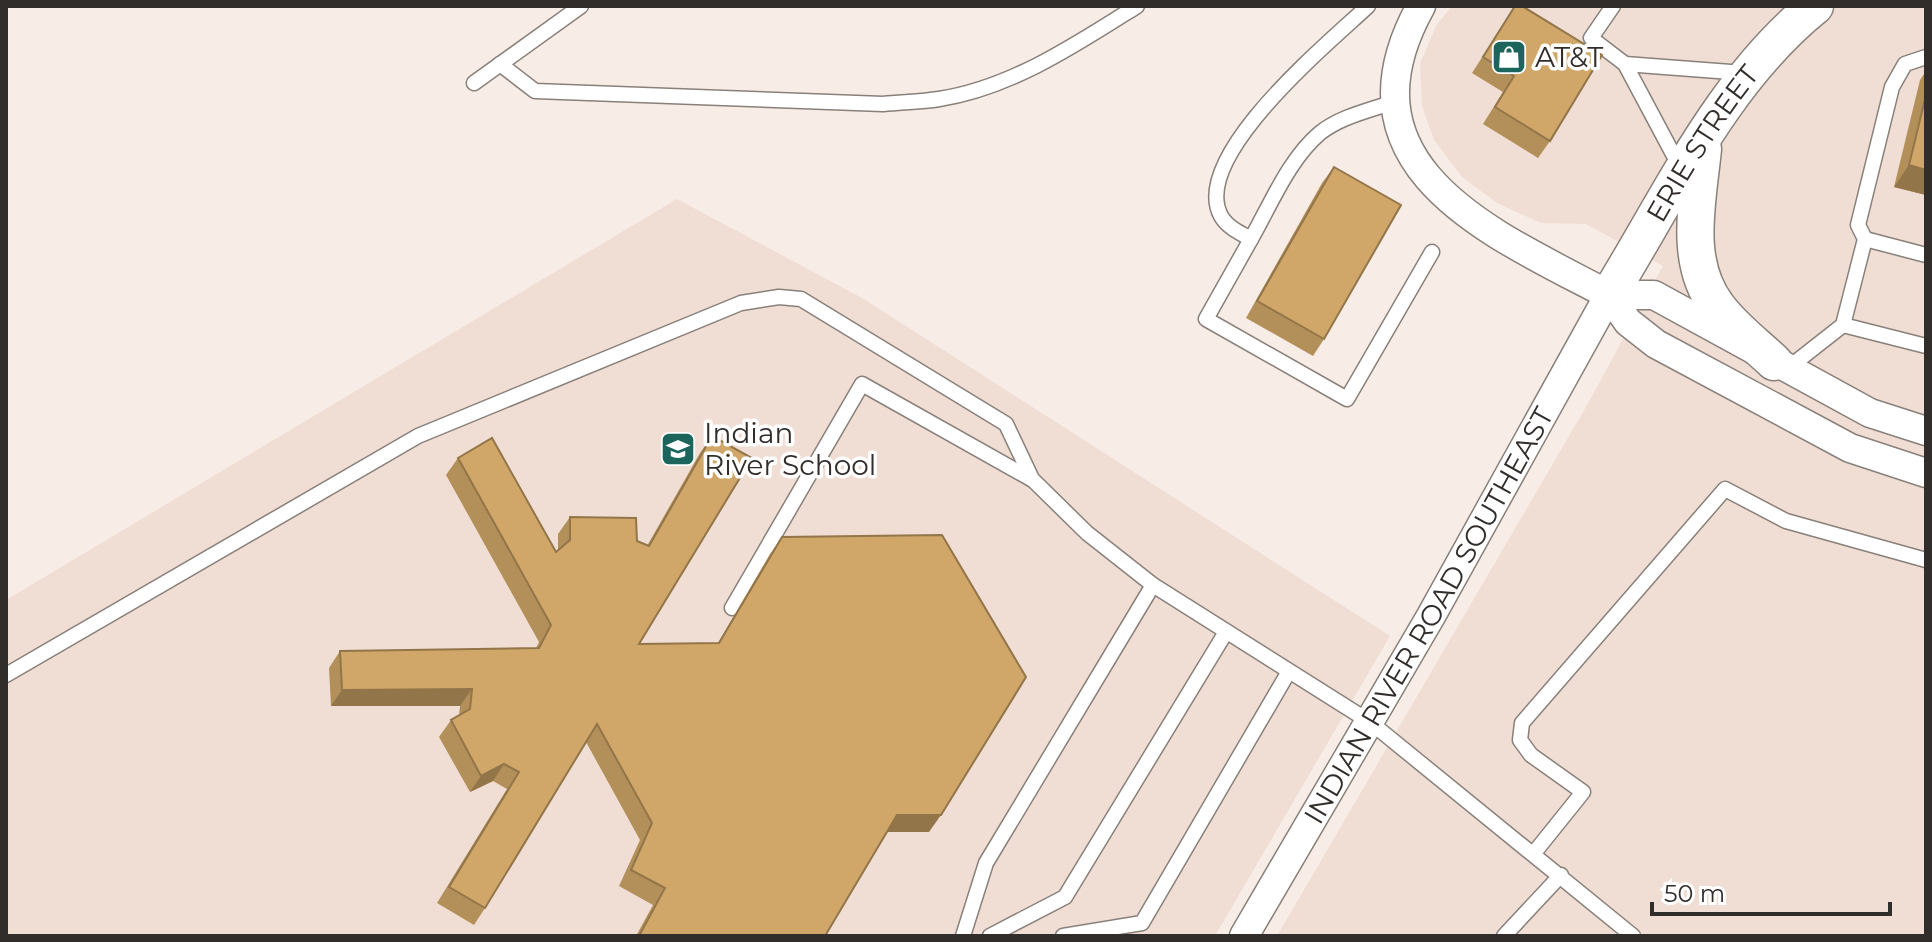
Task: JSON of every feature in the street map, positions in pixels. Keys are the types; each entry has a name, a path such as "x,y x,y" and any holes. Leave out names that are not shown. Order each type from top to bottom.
{"street":[{"path":"1421,6 1401,49 1396,101 1400,123 1419,167 1448,201 1513,244 1609,295 1628,322 1656,344 1850,448 1926,473"},
{"name":"ERIE STREET","path":"1609,295 1683,173 1749,73 1780,37 1815,6"},
{"path":"1704,140 1695,232 1700,273 1722,312 1780,366"},
{"path":"1609,295 1654,295 1870,413 1926,431"},
{"name":"INDIAN RIVER ROAD SOUTHEAST","path":"1244,936 1370,722 1609,295"}],"lane":[{"path":"474,83 581,6"},
{"path":"500,64 535,91 883,104 940,99 986,87 1032,67 1137,6"},
{"path":"1251,239 1229,226 1220,215 1216,192 1225,166 1238,141 1276,93 1368,6"},
{"path":"1613,6 1591,38 1625,64 1683,173"},
{"path":"1780,366 1843,325 1865,239 1858,225 1895,78 1907,62 1926,57"},
{"path":"1625,64 1749,73"},
{"path":"1396,101 1344,119 1321,132 1299,157 1206,319 1347,399 1432,252"},
{"path":"1865,239 1926,255"},
{"path":"6,675 418,436 754,300 779,297 812,304 1006,424 1032,479"},
{"path":"1843,325 1926,346"},
{"path":"732,608 862,384 1032,479 1087,533 1153,585 1370,722 1633,936"},
{"path":"1534,853 1583,792 1531,755 1520,740 1522,723 1725,489 1786,521 1926,560"},
{"path":"963,936 986,863 1153,585"},
{"path":"990,936 1065,897 1226,632"},
{"path":"1063,936 1142,923 1288,673"},
{"path":"1504,936 1561,875"}],"shaded area":[{"path":"1452,6 1926,6 1926,936 1277,936 1586,407 1663,266 1586,224 1541,223 1497,203 1462,177 1434,140 1422,106 1420,64 1436,26"},
{"name":"Indian River School","path":"677,199 862,298 1390,636 1215,936 6,936 6,600"}],"building":[{"path":"1515,6 1522,6 1602,55 1550,141 1495,107 1514,76 1483,57"},
{"path":"1926,95 1926,170 1909,165"},
{"path":"1334,167 1401,205 1324,339 1257,301"},
{"path":"712,436 752,458 639,644 719,643 782,537 942,535 1026,677 941,815 897,815 825,936 639,936 665,888 631,870 652,823 597,724 485,908 449,887 519,772 504,764 481,776 451,720 470,709 472,689 342,690 340,651 539,648 551,625 458,458 492,438 556,552 570,540 570,517 636,518 637,541 649,546"}],"place":[{"name":"AT&T","path":"1509,57"},
{"name":"Indian River School","path":"678,449"}]}
